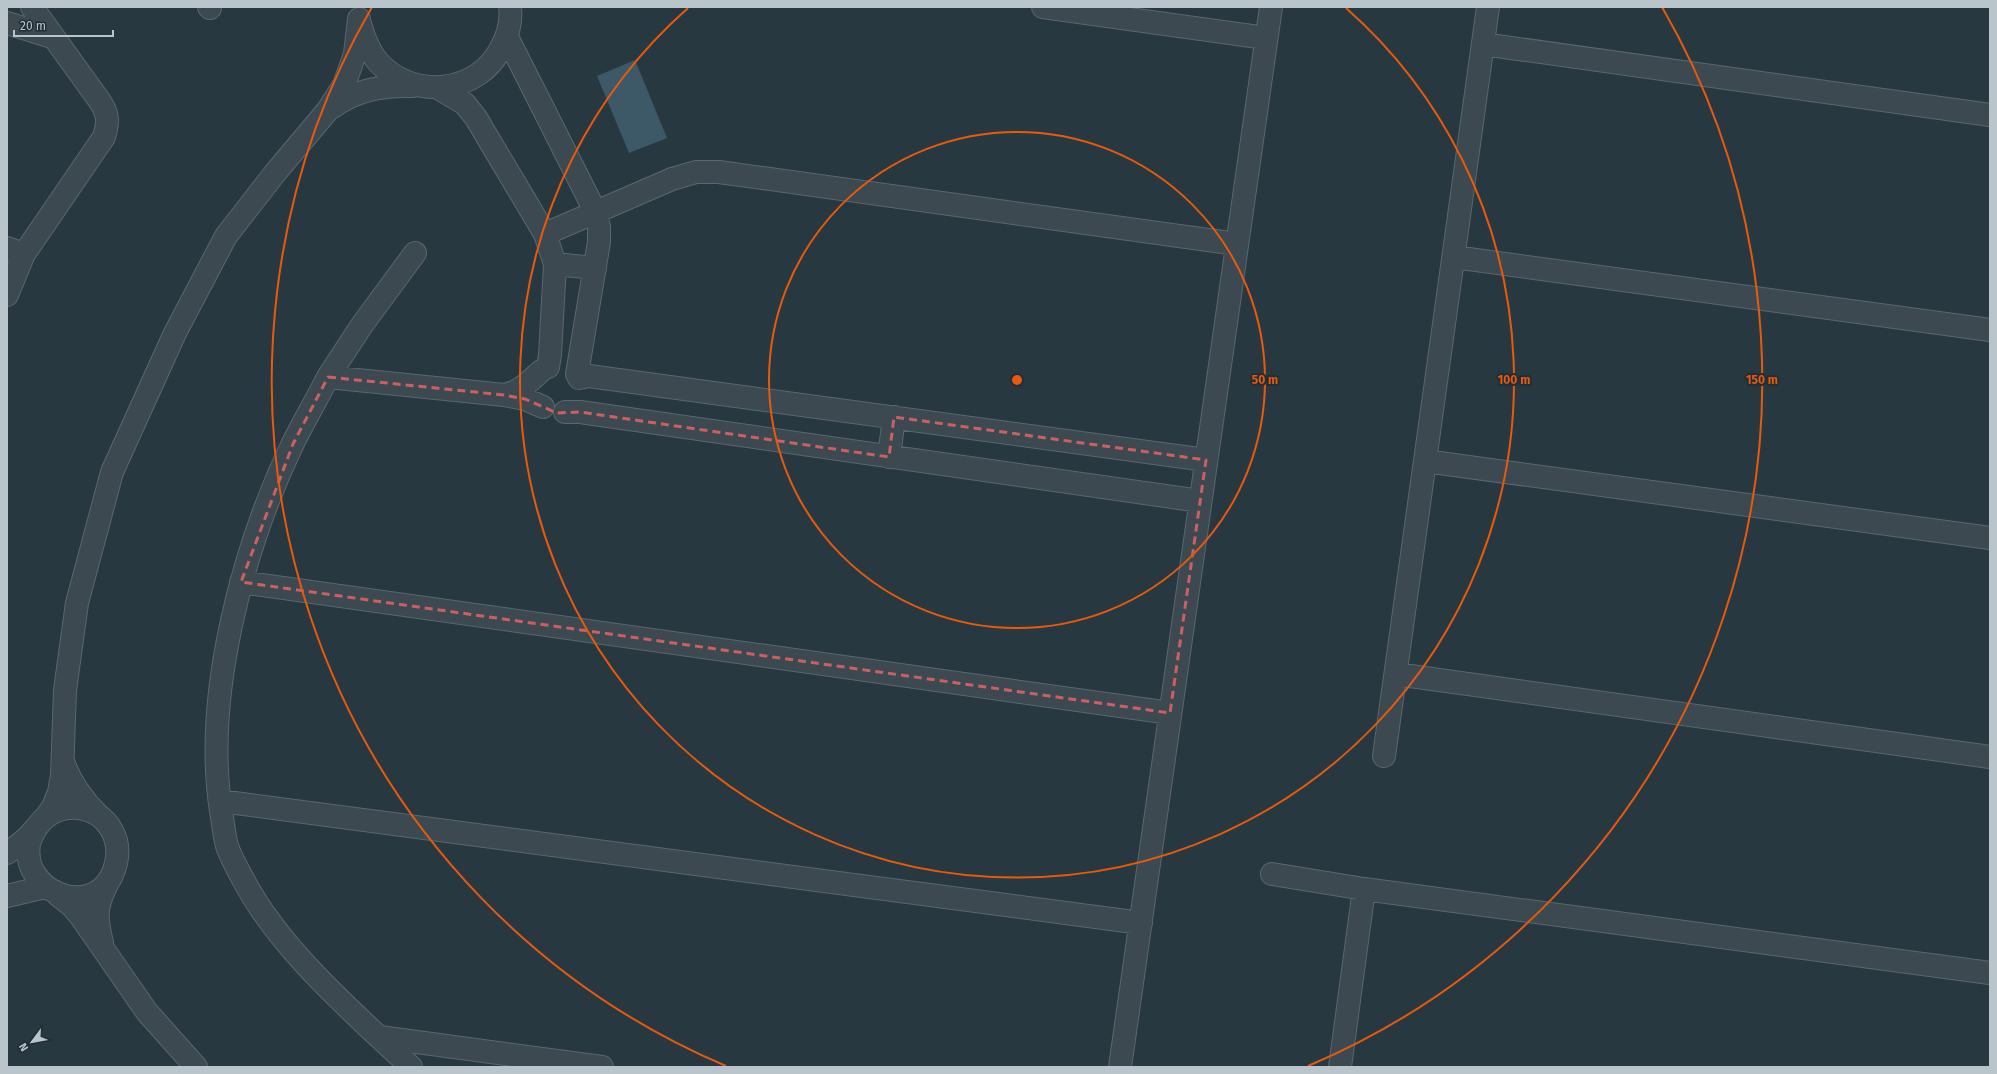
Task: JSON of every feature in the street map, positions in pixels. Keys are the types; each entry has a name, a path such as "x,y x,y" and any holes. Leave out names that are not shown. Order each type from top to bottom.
{"street":[{"path":"7,295 16,251 104,137 108,123 106,111 99,100 52,37 32,7"},
{"path":"1043,7 1266,38"},
{"path":"1120,1067 1270,7"},
{"path":"1384,756 1488,7"},
{"path":"328,110 342,101 369,89 392,85 428,87 460,84 480,73 496,57 507,37 512,9"},
{"path":"359,13 365,42 378,63 396,77 428,87 465,104 476,118 545,234 554,264 551,340 545,369 536,378 534,386 535,394 543,407"},
{"path":"196,1067 147,1012 72,906 52,891 35,875 29,860 29,844 40,824 53,807 59,792 65,690 77,603 112,472 175,333 226,236 275,173 328,110 344,85 355,54 359,13"},
{"path":"7,23 52,37"},
{"path":"507,37 595,211 599,227 599,242 578,376 582,389 581,396 577,403 565,412"},
{"path":"1483,44 1990,115"},
{"path":"545,234 595,211 672,179 696,172 719,172 1237,244"},
{"path":"411,1067 300,959 249,889 227,846 216,761 218,702 229,635 241,582 264,514 293,444 328,377 362,325 415,253"},
{"path":"1454,257 1990,330"},
{"path":"554,264 595,268"},
{"path":"504,395 513,394 523,388 545,369 556,365 571,369 578,376 589,376 1206,460"},
{"path":"328,377 504,395 525,399 557,413 580,412 1200,502"},
{"path":"889,457 894,417"},
{"path":"1425,461 1990,538"},
{"path":"241,582 1170,713"},
{"path":"1396,674 1990,757"},
{"path":"62,758 68,775 76,790 108,825 116,837 118,851 117,865 100,897 96,913 104,951"},
{"path":"220,801 1141,923"},
{"path":"7,853 18,846 40,824 58,810 72,807 86,809 99,815"},
{"path":"1272,874 1364,889 1990,973"},
{"path":"7,896 52,891 74,897 89,895 101,888 110,878"},
{"path":"1340,1067 1364,889"},
{"path":"380,1038 602,1067"}],"highlighted area":[{"path":"328,377 504,395 525,399 557,413 580,412 889,457 894,417 1206,460 1170,713 241,582 293,444"}],"water":[{"path":"635,60 667,138 629,153 597,76"}]}
